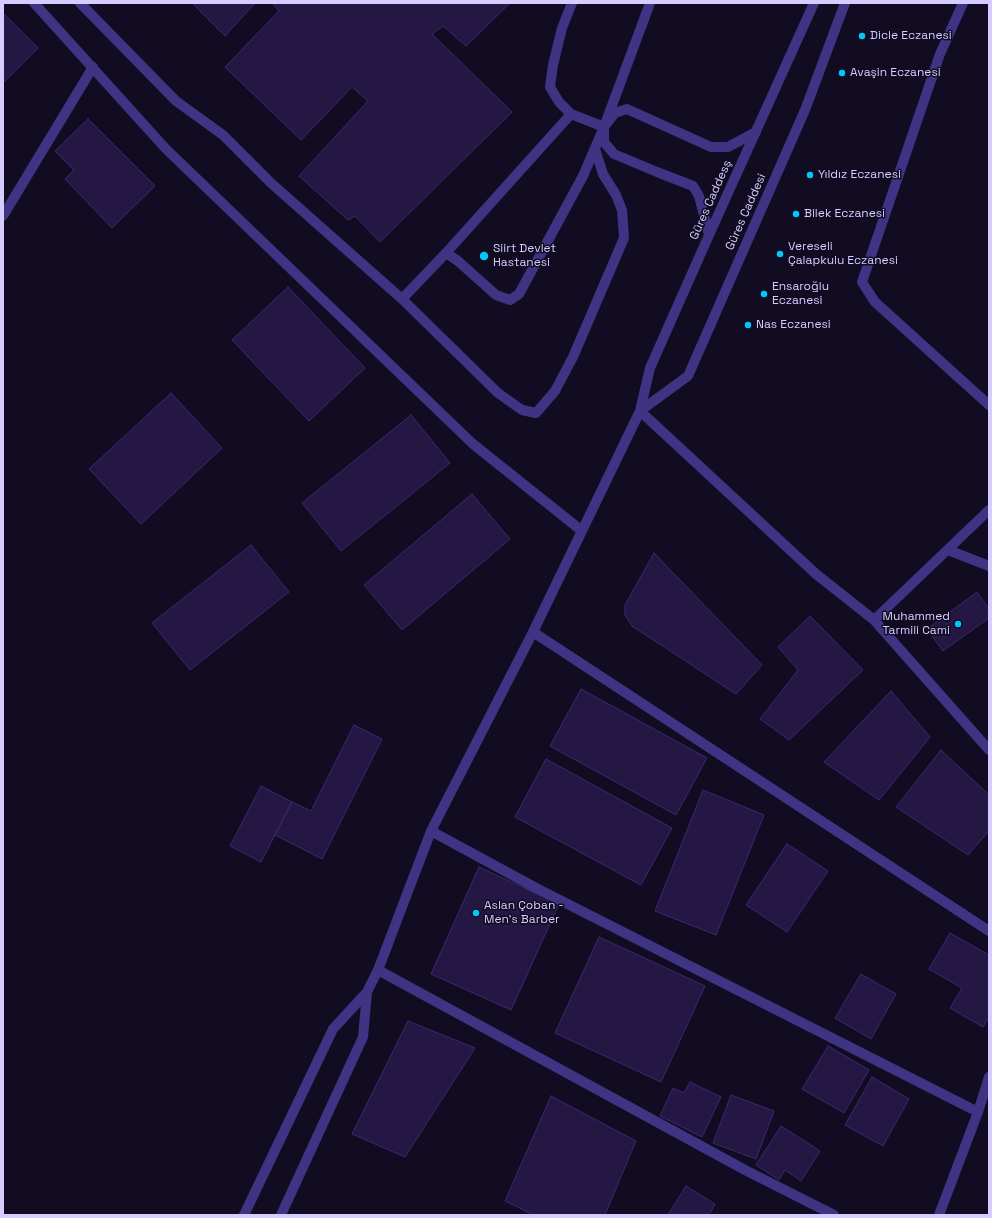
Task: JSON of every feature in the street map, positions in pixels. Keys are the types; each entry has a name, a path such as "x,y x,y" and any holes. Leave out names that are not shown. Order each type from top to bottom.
{"street":[{"path":"34,3 166,149 473,444 582,531"},
{"path":"80,3 176,101 223,135 271,183 402,299 498,393 522,410 536,413 554,391 573,357 624,238 622,210 616,195 603,174 595,149"},
{"path":"572,3 562,28 553,65 550,87 558,102 571,114 604,127"},
{"path":"446,253 458,261 496,295 510,300 519,294 583,176 604,127 650,3"},
{"name":"Güres Caddesş","path":"367,992 378,970 431,832 533,632 640,411 650,368 814,3"},
{"name":"Güres Caddesi","path":"640,411 688,376 805,110 845,3"},
{"path":"963,3 940,54 862,282 875,302 989,405"},
{"path":"3,216 92,67"},
{"path":"709,235 699,196 693,186 614,154 604,142 604,127 615,113 627,109 711,147 728,147 756,132"},
{"path":"402,299 446,253 571,114"},
{"path":"640,411 816,574 874,620 989,750"},
{"path":"874,620 989,510"},
{"path":"948,550 989,566"},
{"path":"533,632 989,931"},
{"path":"431,832 978,1112"},
{"path":"378,970 745,1170 834,1215"},
{"path":"244,1215 333,1029 367,992"},
{"path":"280,1215 363,1037 367,992"},
{"path":"939,1215 978,1112 989,1077"}],"building":[{"path":"192,3 255,3 225,36"},
{"path":"272,3 510,3 466,46 443,26 432,34 512,112 380,242 355,216 348,220 299,176 368,101 352,87 301,140 225,67 279,11"},
{"path":"3,13 38,48 3,83"},
{"path":"88,119 155,186 112,228 65,179 74,170 55,151"},
{"path":"288,287 365,368 309,421 232,340"},
{"path":"171,393 222,448 141,524 89,469"},
{"path":"411,415 450,463 341,551 302,503"},
{"path":"472,494 510,539 402,630 364,585"},
{"path":"251,545 289,592 190,670 152,623"},
{"path":"654,553 762,665 736,694 632,626 625,615 625,605"},
{"name":"Muhammed Tarmili Cami","path":"977,592 989,609 989,618 943,651 927,629"},
{"path":"810,616 863,670 789,740 760,719 798,670 778,647"},
{"path":"581,689 707,758 676,815 550,746"},
{"path":"891,691 930,737 879,800 824,762"},
{"path":"354,725 382,739 322,859 275,835 292,802 311,811"},
{"path":"941,750 989,795 989,831 968,855 896,807"},
{"path":"546,759 672,828 641,885 515,817"},
{"path":"261,786 292,802 261,862 230,846"},
{"path":"703,790 764,815 716,935 655,911"},
{"path":"787,844 828,871 787,932 746,905"},
{"path":"479,867 559,904 511,1010 431,974"},
{"path":"950,933 989,955 989,1017 983,1027 950,1008 962,988 929,969"},
{"path":"599,937 705,986 661,1082 555,1033"},
{"path":"861,974 896,994 871,1039 835,1018"},
{"path":"408,1021 475,1048 405,1157 352,1134"},
{"path":"828,1046 869,1070 844,1113 802,1089"},
{"path":"872,1077 909,1099 883,1146 845,1125"},
{"path":"690,1082 721,1097 702,1137 660,1116 673,1088 684,1093"},
{"path":"731,1095 774,1111 756,1159 713,1143"},
{"path":"551,1096 636,1141 605,1215 534,1215 505,1201"},
{"path":"781,1126 820,1151 801,1181 785,1170 779,1180 756,1165"},
{"path":"686,1186 715,1204 709,1215 668,1215"}],"place":[{"name":"Dicle Eczanesi","path":"862,36"},
{"name":"Avaşin Eczanesi","path":"842,73"},
{"name":"Yıldız Eczanesi","path":"810,175"},
{"name":"Bilek Eczanesi","path":"796,214"},
{"name":"Vereseli Çalapkulu Eczanesi","path":"780,254"},
{"name":"Siirt Devlet Hastanesi","path":"484,256"},
{"name":"Ensaroğlu Eczanesi","path":"764,294"},
{"name":"Nas Eczanesi","path":"748,325"},
{"name":"Muhammed Tarmili Cami","path":"958,624"},
{"name":"Aslan Çoban - Men's Barber","path":"476,913"}]}
